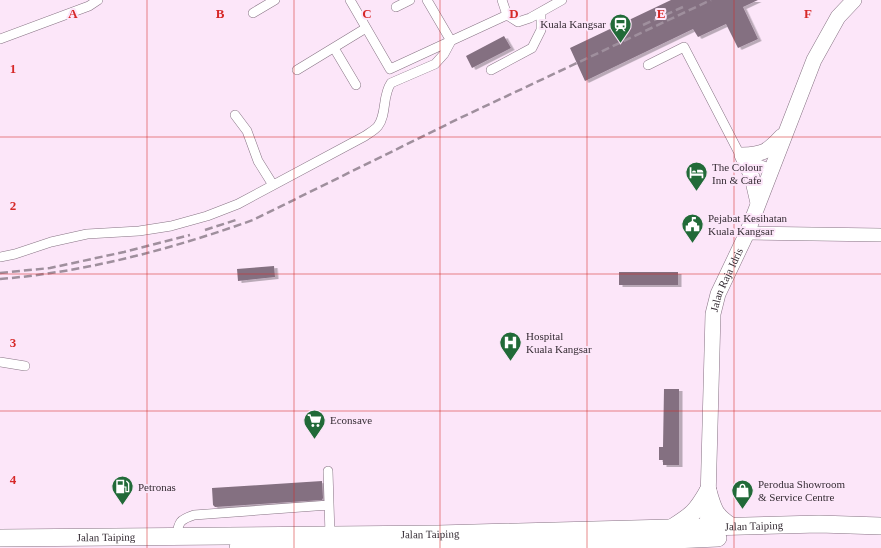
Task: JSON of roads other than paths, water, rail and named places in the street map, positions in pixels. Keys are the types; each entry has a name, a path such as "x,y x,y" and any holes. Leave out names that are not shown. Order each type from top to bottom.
{"highway":[{"path":"708,492 717,515 731,526"},
{"path":"670,534 698,508 708,492"},
{"name":"Jalan Taiping","path":"705,540 731,526 819,524 881,526"},
{"name":"Jalan Taiping","path":"0,538 438,534 670,534 705,540 820,533 859,526"},
{"path":"438,534 467,541 475,548"},
{"path":"670,534 705,540"},
{"name":"Jalan Taiping","path":"238,548 540,547 670,534"}],"main road":[{"name":"Jalan Raja Idris","path":"705,540 708,492 713,314 718,294 747,234 814,60 838,17 854,0"},
{"path":"758,204 752,177 742,155 757,154 770,149 785,133"}],"street":[{"path":"0,39 87,3 98,0"},
{"path":"253,12 275,0"},
{"path":"350,0 390,69 507,15"},
{"path":"396,7 410,0"},
{"path":"428,0 451,41"},
{"path":"502,0 507,15 518,22 541,12 562,0"},
{"path":"491,70 532,48 541,30 541,12"},
{"path":"297,70 366,28"},
{"path":"0,257 15,254 51,242 87,234 139,231 171,226 207,216 238,204 365,136 378,127 382,118 388,88 391,84 435,64 444,54 451,41"},
{"path":"648,65 684,47 738,151 746,159 771,169"},
{"path":"334,48 356,85"},
{"path":"235,115 247,131 258,161 273,185"},
{"path":"747,234 881,236"},
{"path":"0,362 25,366"},
{"path":"328,471 330,535"},
{"path":"176,537 178,524 183,518 194,515 329,505"}],"railway":[{"path":"0,279 64,271 128,258 160,250 253,220 460,118 711,0"},
{"path":"643,25 683,7"},
{"path":"205,230 239,219"},
{"path":"0,273 50,268 124,252 190,235"}],"place":[{"name":"Kuala Kangsar","path":"621,44"},
{"name":"The Colour Inn & Cafe","path":"697,192"},
{"name":"Pejabat Kesihatan Kuala Kangsar","path":"693,244"},
{"name":"Hospital Kuala Kangsar","path":"510,362"},
{"name":"Econsave","path":"315,440"},
{"name":"Petronas","path":"122,506"},
{"name":"Perodua Showroom & Service Centre","path":"743,510"}]}
